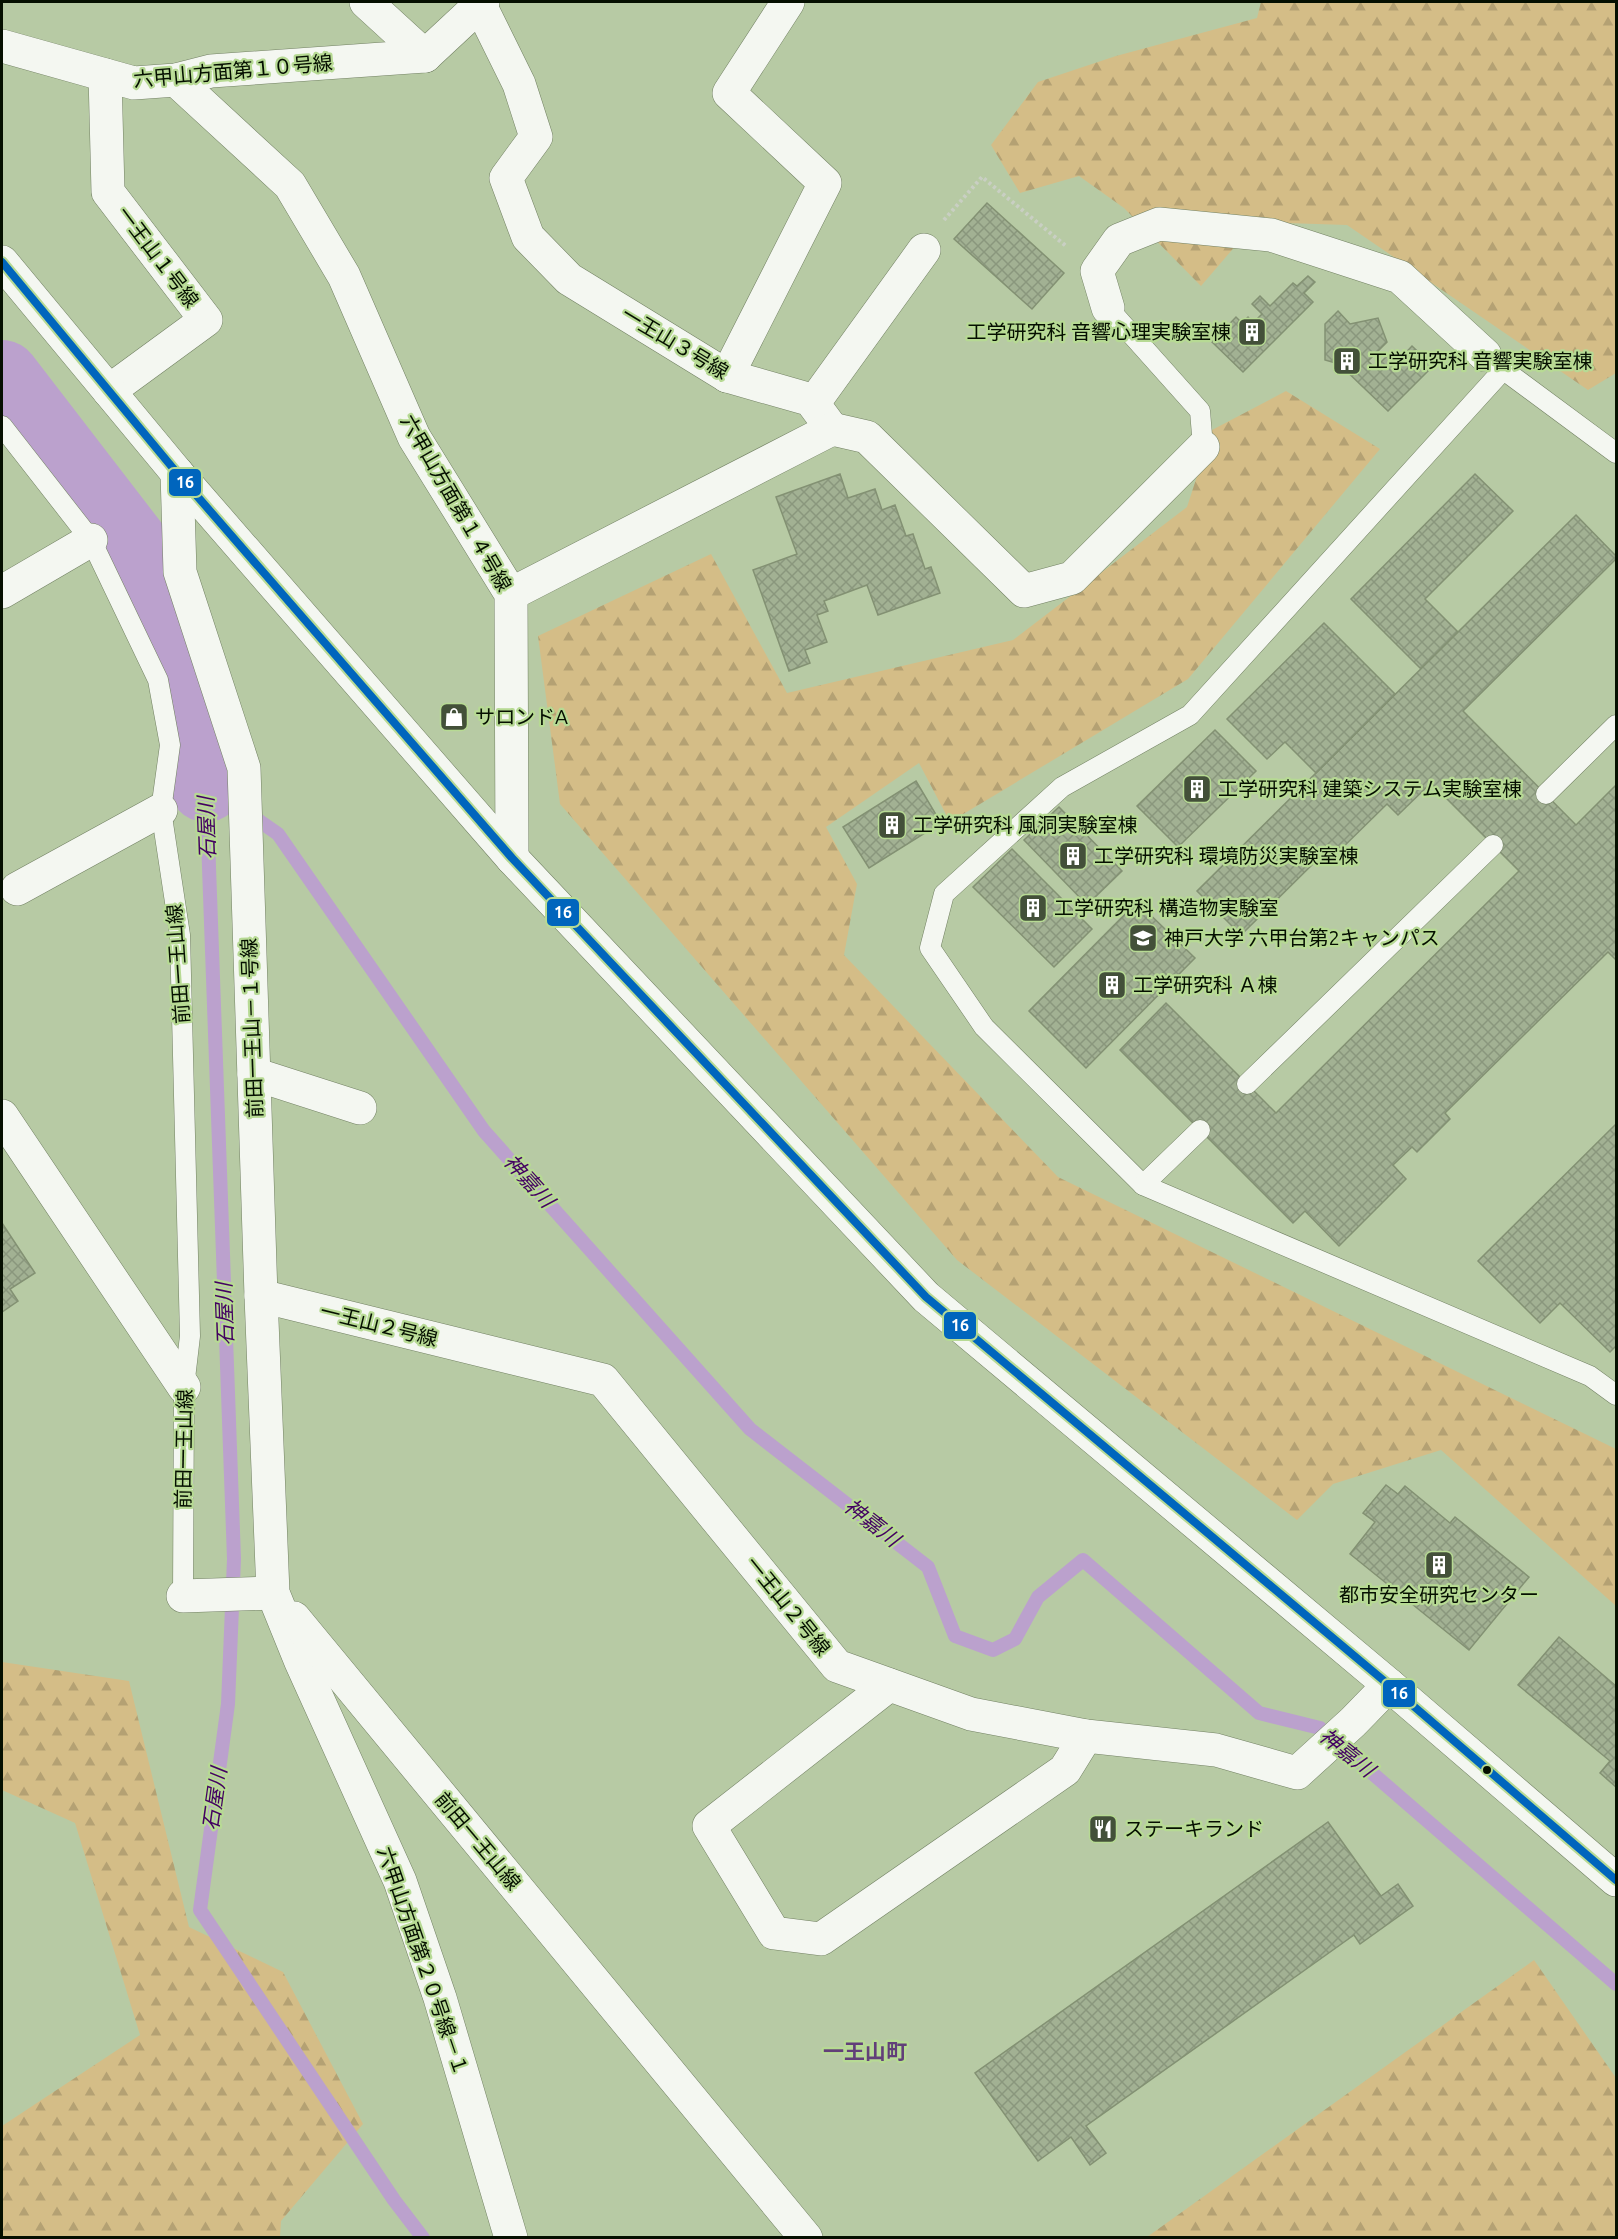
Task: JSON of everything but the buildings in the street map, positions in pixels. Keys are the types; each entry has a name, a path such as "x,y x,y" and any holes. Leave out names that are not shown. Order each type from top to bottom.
{"street":[{"path":"366,2 425,56 482,3"},
{"path":"727,376 825,183 729,93 788,2"},
{"name":"一王山３号線","path":"482,3 519,84 536,137 506,178 528,237 569,279 727,376 815,400"},
{"name":"六甲山方面第１０号線","path":"2,46 134,83 176,80 211,71 425,56"},
{"name":"一王山１号線","path":"105,75 108,192 206,320 109,391"},
{"name":"六甲山方面第１４号線","path":"176,80 290,185 344,276 414,437 511,594 512,858"},
{"path":"1108,308 1097,271 1119,240 1160,224 1271,235 1400,278 1494,362"},
{"path":"832,429 815,406 815,400 924,250"},
{"path":"2,262 177,473 512,858 926,1298 1389,1685 1617,1880"},
{"path":"511,594 832,429 867,436 1024,591 1072,578 1203,447"},
{"name":"前田一王山－１号線","path":"177,473 180,572 244,768 273,1593"},
{"path":"2,592 91,540"},
{"path":"17,888 161,810"},
{"path":"254,1074 360,1108"},
{"path":"2,1116 184,1386"},
{"name":"一王山２号線","path":"261,1296 603,1380 837,1666 971,1714 1086,1736 1216,1750 1297,1773 1353,1722 1389,1685"},
{"name":"前田一王山線","path":"183,1596 273,1593 806,2238"},
{"name":"六甲山方面第２０号線－１","path":"273,1593 400,1881 440,1998 511,2238"},
{"path":"889,1685 709,1826 774,1933 821,1939 1065,1770 1086,1736"}],"lane":[{"path":"1108,308 1200,411 1203,447"},
{"path":"1617,453 1494,362 1190,716 1062,787 944,894 930,948 984,1028 1143,1185 1590,1376 1617,1395"},
{"name":"前田一王山線","path":"2,426 91,540 158,680 170,745 161,810 180,935 190,1336 184,1386 183,1596"},
{"path":"1546,794 1617,725"},
{"path":"1247,1084 1493,844"},
{"path":"1143,1185 1200,1130"}],"path":[{"path":"944,220 982,177 1097,271"}],"green space":[{"path":"1261,2 1616,2 1616,373 1588,390 1347,225 1256,222 1201,286 1124,208 1079,176 1020,193 991,145 1038,82 1116,56 1257,18"},
{"path":"1286,391 1380,449 1188,679 950,822 919,763 826,827 857,884 844,955 1058,1177 1616,1449 1616,1606 1441,1450 1333,1484 1297,1520 957,1260 560,804 538,636 711,554 787,693 1013,640 1187,507 1212,430"},
{"path":"2,1662 129,1681 189,1927 283,1972 363,2124 281,2221 280,2237 2,2237 2,2126 140,2035 75,1823 2,1790"},
{"path":"1534,1960 1616,2078 1616,2237 1147,2237"}],"waterway":[{"name":"石屋川","path":"2,378 136,552 188,676 206,784"},
{"name":"神嘉川","path":"206,784 278,834 484,1131 750,1429 928,1567 955,1636 993,1650 1015,1639 1038,1597 1083,1560 1259,1713 1320,1728 1616,1984"},
{"name":"石屋川","path":"206,784 234,1559 228,1704 200,1910 394,2200 423,2238"}],"transit line":[{"name":"16","path":"2,262 177,473 512,858 926,1297 1389,1685 1616,1880"}],"place":[{"name":"工学研究科 音響心理実験室棟","path":"1252,332"},
{"name":"工学研究科 音響実験室棟","path":"1347,361"},
{"name":"サロンドA","path":"454,717"},
{"name":"工学研究科 建築システム実験室棟","path":"1197,789"},
{"name":"工学研究科 風洞実験室棟","path":"892,825"},
{"name":"工学研究科 環境防災実験室棟","path":"1073,856"},
{"name":"工学研究科 構造物実験室","path":"1033,908"},
{"name":"神戸大学 六甲台第2キャンパス","path":"1143,938"},
{"name":"工学研究科 Ａ棟","path":"1112,985"},
{"name":"都市安全研究センター","path":"1439,1565"},
{"name":"ステーキランド","path":"1103,1829"}],"district":[{"name":"一王山町","path":"865,2052"}]}
